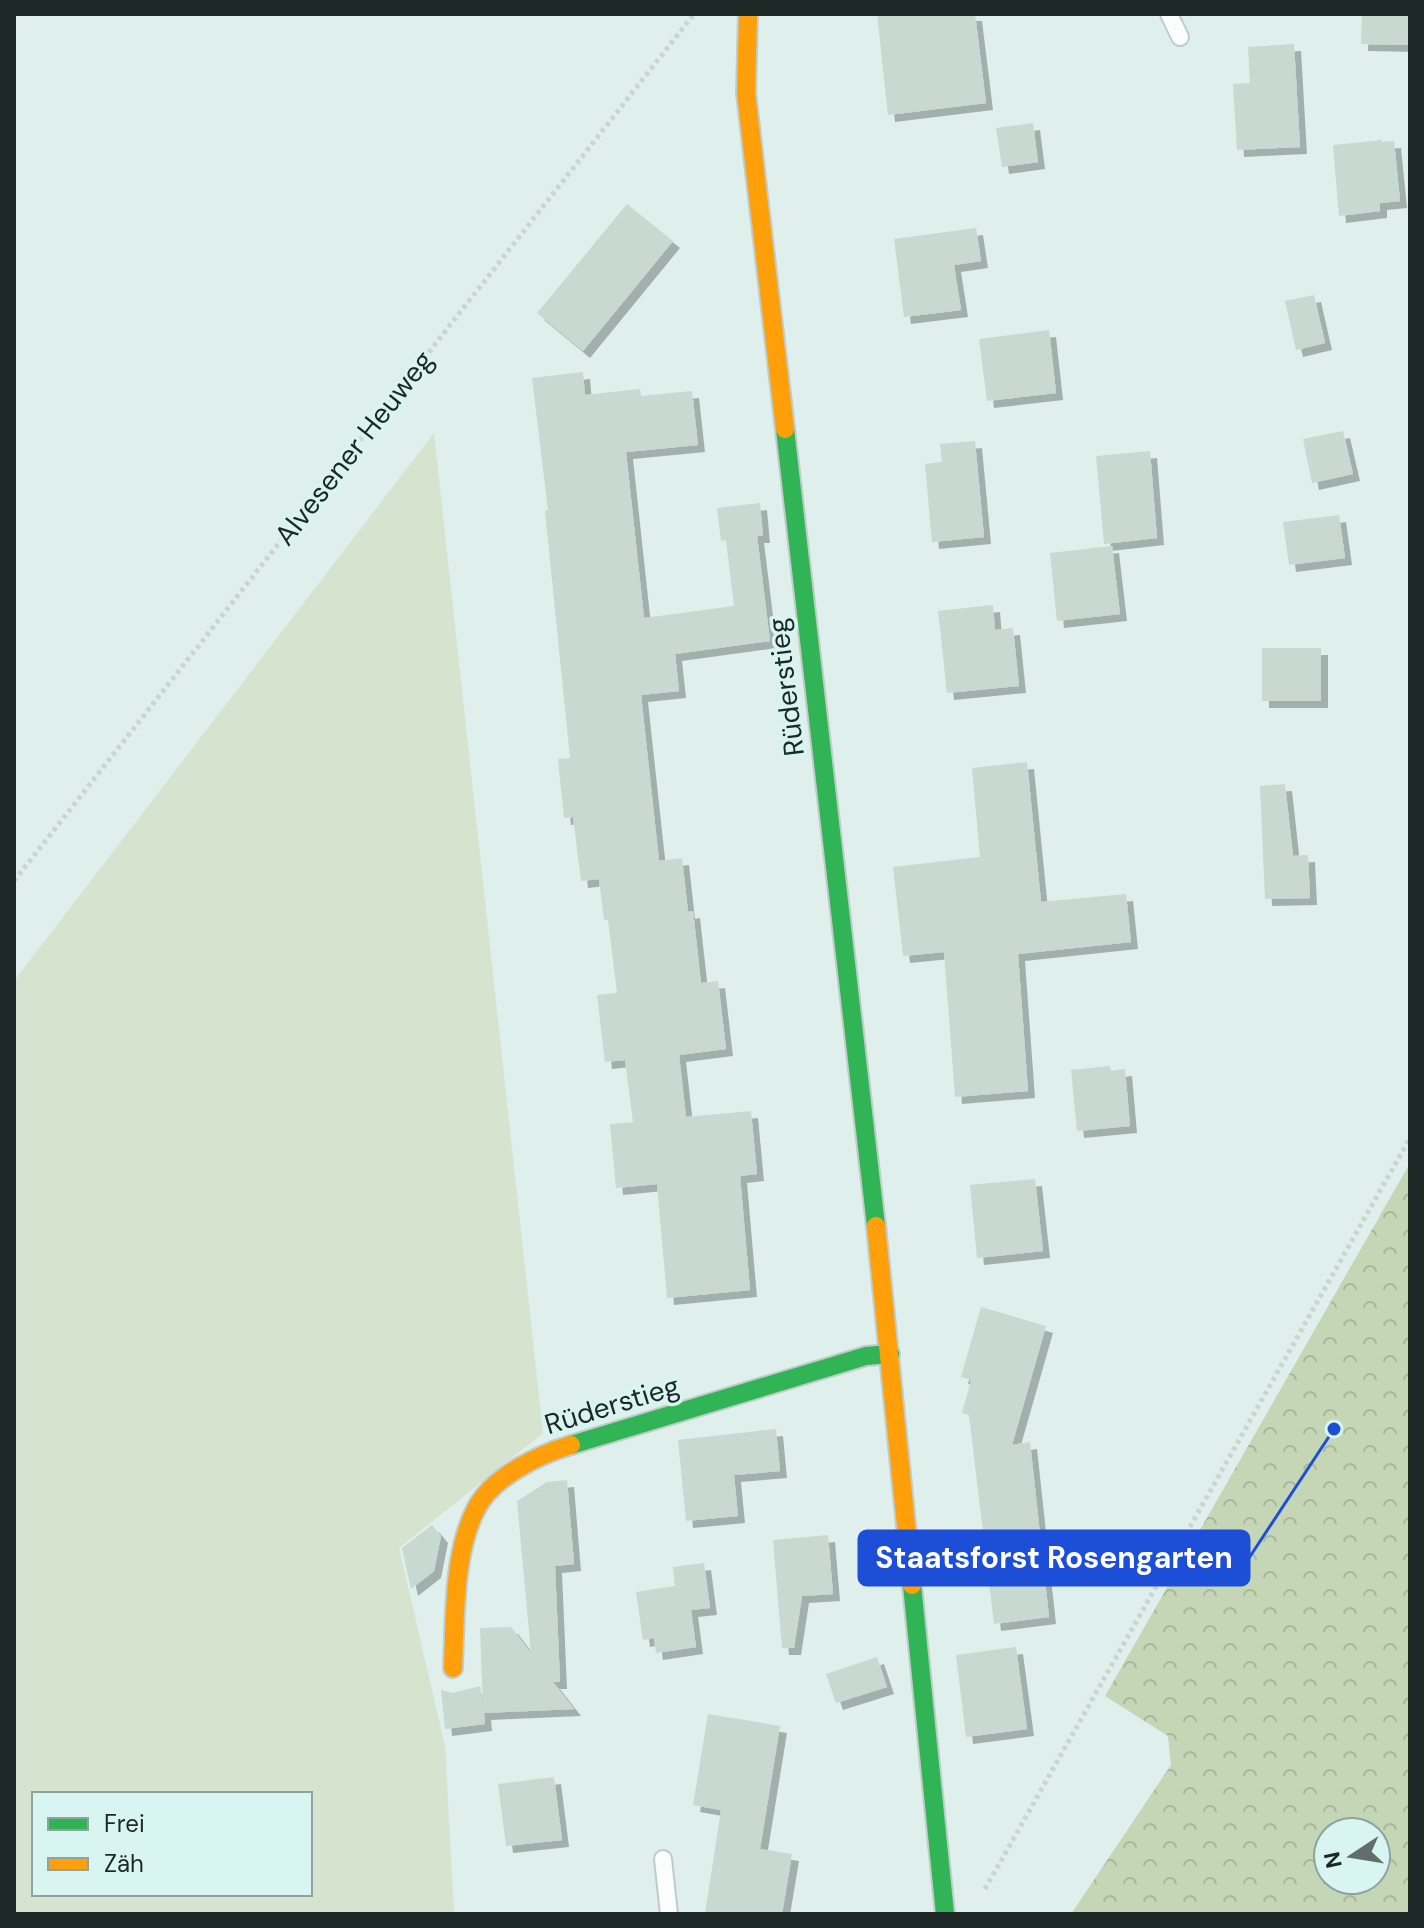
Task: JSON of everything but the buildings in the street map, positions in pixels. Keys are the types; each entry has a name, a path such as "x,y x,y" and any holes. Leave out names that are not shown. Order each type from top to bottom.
{"street":[{"name":"Rüderstieg","path":"748,14 746,93 890,1354 945,1914"},
{"name":"Rüderstieg","path":"453,1668 457,1581 474,1513 485,1495 535,1459 557,1449 844,1362 890,1354"}],"lane":[{"path":"1169,14 1180,37"},
{"path":"663,1859 669,1914"}],"path":[{"name":"Alvesener Heuweg","path":"14,881 694,14"},
{"path":"979,1900 1410,1138"}],"green space":[{"path":"434,433 543,1433 399,1548 445,1746 454,1914 14,1914 14,981"},
{"path":"1410,1163 1410,1914 1071,1914 1171,1765 1168,1736 1105,1696"}],"traffic: fast":[{"path":"785,429 876,1226"},
{"path":"571,1445 866,1356 890,1354"},
{"path":"912,1585 945,1914"}],"traffic: slow":[{"path":"748,14 746,93 785,429"},
{"path":"876,1226 912,1585"},
{"path":"453,1668 459,1566 468,1526 476,1509 483,1497 504,1477 531,1461 571,1445"}],"place":[{"name":"Staatsforst Rosengarten","path":"1334,1429"}]}
